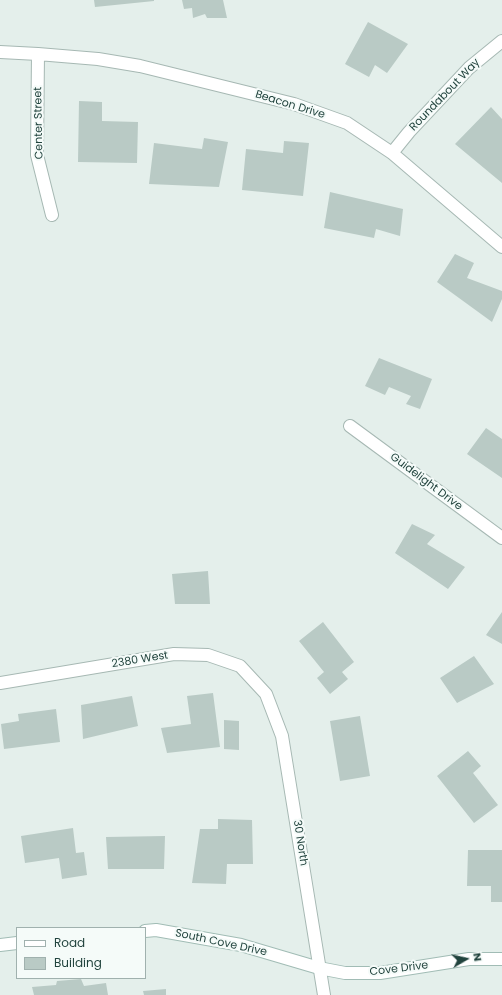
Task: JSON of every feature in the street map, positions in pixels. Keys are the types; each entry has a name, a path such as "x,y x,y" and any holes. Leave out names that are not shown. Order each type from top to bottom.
{"street":[{"name":"Roundabout Way","path":"392,153 409,132 469,68 502,40"},
{"name":"Beacon Drive","path":"0,52 98,58 140,66 294,104 347,123 392,153 502,247"},
{"name":"Center Street","path":"38,54 37,154 52,215"},
{"name":"Guidelight Drive","path":"350,426 502,538"},
{"name":"2380 West","path":"0,682 174,654 208,654 240,666 266,694"},
{"name":"30 North","path":"266,694 282,736 324,995"},
{"name":"South Cove Drive","path":"146,931 156,930 241,945 319,968"},
{"path":"0,945 16,943"},
{"name":"Cove Drive","path":"319,968 345,973 380,972 469,959 502,959"}],"building":[{"path":"94,0 154,0 154,1 95,7"},
{"path":"182,0 223,0 227,18 207,18 205,14 193,18 192,8 184,9"},
{"path":"368,22 408,44 387,73 375,65 369,77 345,64"},
{"path":"79,101 102,102 102,121 138,122 137,163 78,162"},
{"path":"491,107 502,119 502,183 455,144"},
{"path":"204,138 228,142 219,187 149,184 154,143 202,149"},
{"path":"284,141 309,143 303,196 242,190 246,149 283,153"},
{"path":"330,192 403,209 400,236 376,229 374,238 324,228"},
{"path":"455,254 474,263 467,278 502,291 502,299 492,322 437,282"},
{"path":"379,358 432,379 420,409 406,404 411,396 389,387 385,395 365,386"},
{"path":"486,428 502,439 502,478 467,454"},
{"path":"412,524 435,535 427,544 465,567 448,589 395,553"},
{"path":"208,571 210,604 175,604 172,574"},
{"path":"502,612 502,644 486,635"},
{"path":"323,622 354,662 342,672 348,679 330,694 317,678 324,672 299,641"},
{"path":"474,656 494,684 457,703 440,678"},
{"path":"213,693 220,747 167,753 161,728 191,724 187,696"},
{"path":"132,696 138,726 83,739 81,705"},
{"path":"56,709 60,742 4,749 1,724 19,721 18,714"},
{"path":"360,716 370,776 340,781 330,721"},
{"path":"224,720 239,721 239,750 224,749"},
{"path":"468,751 481,766 473,773 498,805 474,823 437,776"},
{"path":"218,819 252,820 253,864 227,864 226,884 192,883 200,829 218,829"},
{"path":"73,828 76,853 84,852 87,875 62,879 59,858 25,863 21,836"},
{"path":"165,836 164,869 108,869 106,837"},
{"path":"468,850 502,850 502,902 491,902 491,886 467,886"},
{"path":"81,979 84,986 106,983 108,995 34,995 32,987 56,985 57,981"},
{"path":"166,989 166,995 144,995 143,991"}]}
